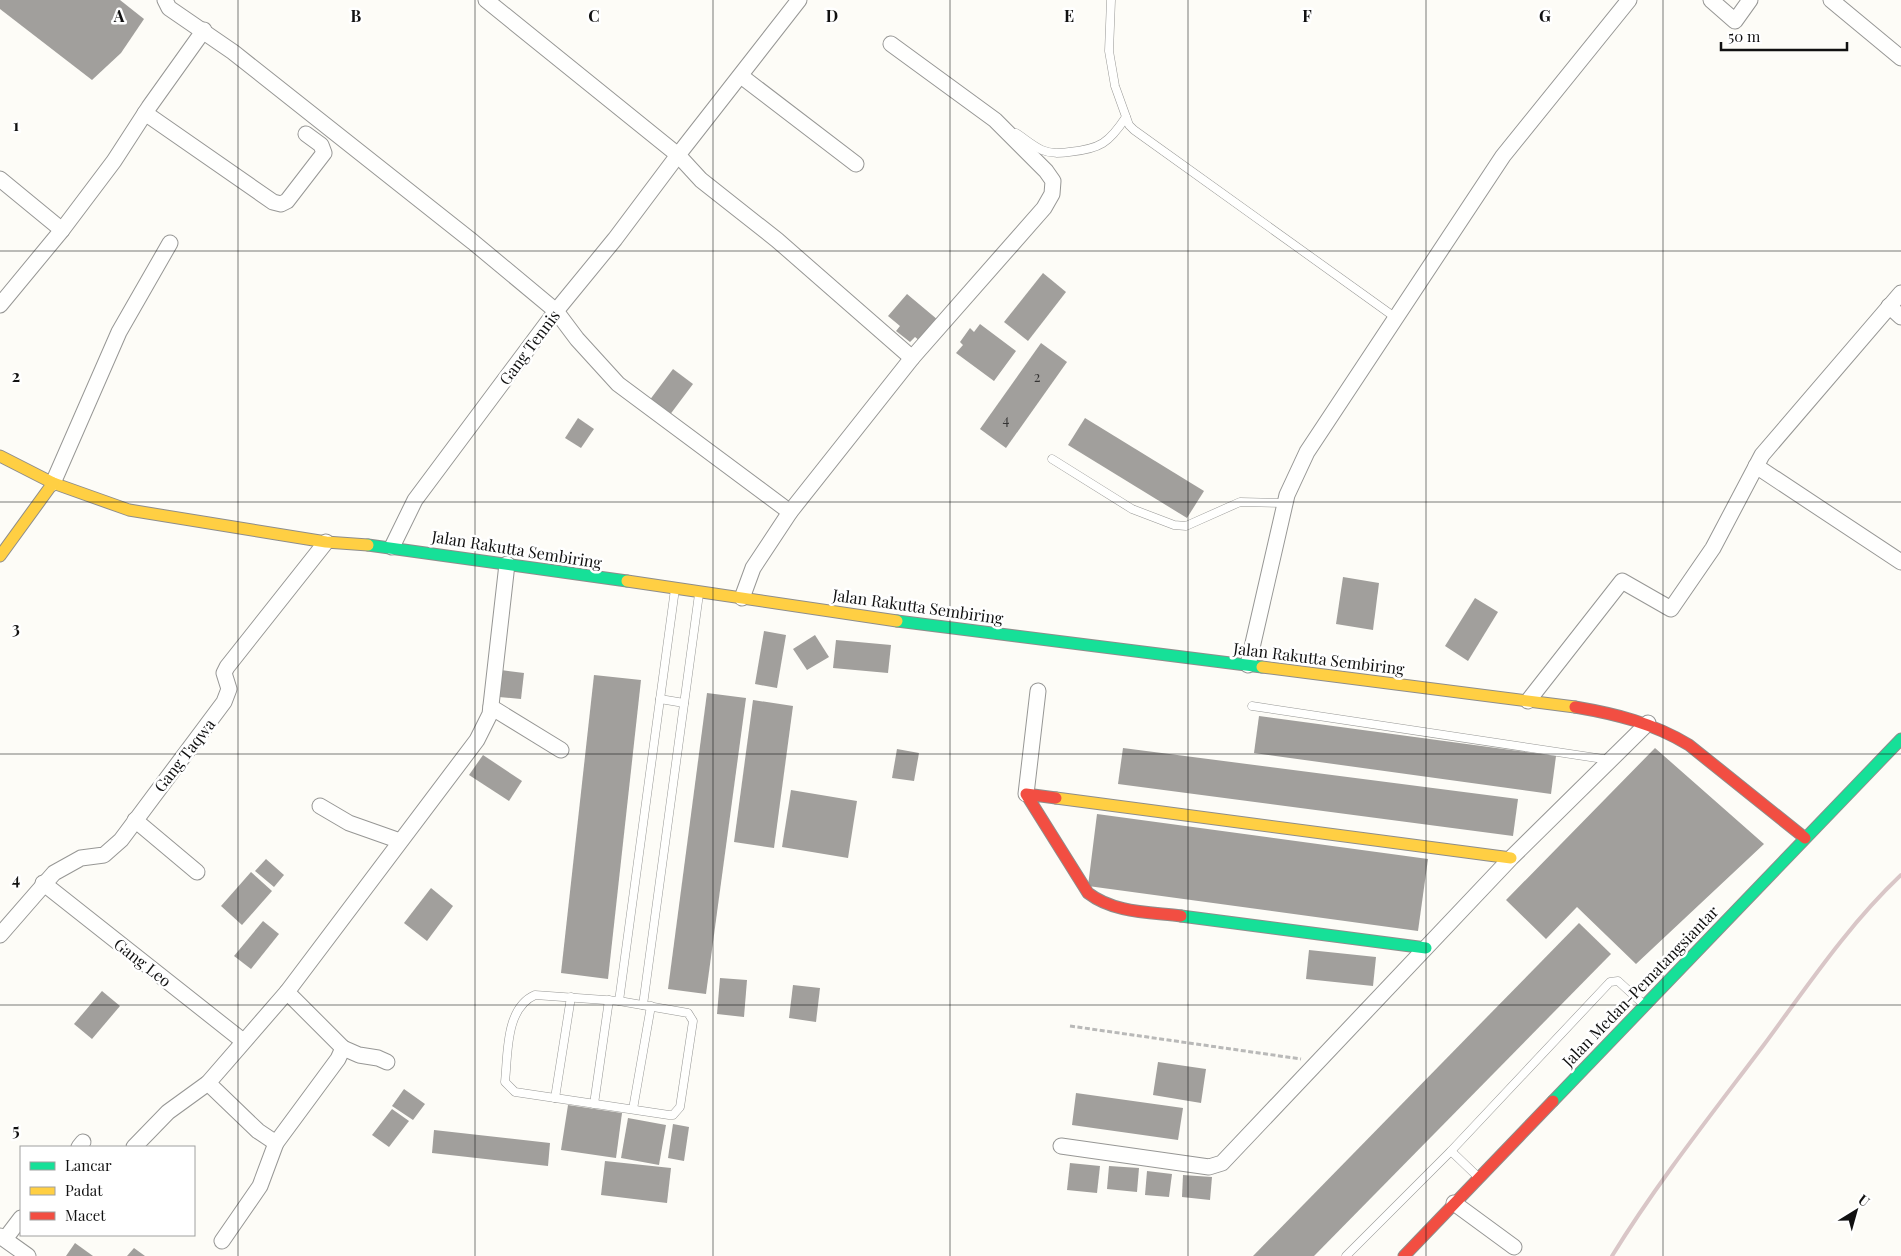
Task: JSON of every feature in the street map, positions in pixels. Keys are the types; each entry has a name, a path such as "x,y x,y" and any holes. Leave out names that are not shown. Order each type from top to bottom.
{"main road":[{"name":"Jalan Rakutta Sembiring","path":"0,456 53,483 128,510 326,542 392,547 900,621 1528,701 1629,716 1669,732 1689,744 1805,838"},
{"path":"0,556 53,483"},
{"name":"Jalan Medan-Pematangsiantar","path":"1404,1256 1901,739"},
{"path":"1026,794 1510,858"},
{"path":"1026,794 1088,893 1100,902 1118,908 1426,948"}],"street":[{"path":"165,0 169,8 204,30 424,202 556,311 577,339 618,384 790,512"},
{"path":"486,0 678,155 701,180 777,240 912,358"},
{"name":"Gang Tennis","path":"392,547 415,500 556,311 741,76 798,0"},
{"path":"1248,665 1285,503 1307,452 1503,156 1630,0"},
{"path":"1712,0 1735,21 1750,0"},
{"path":"1831,0 1901,58"},
{"path":"0,305 62,230 114,161 145,113 204,30"},
{"path":"742,598 753,568 790,512 912,358 1044,208 1052,194 1053,181 1046,171 995,120 891,44"},
{"path":"741,76 856,164"},
{"path":"145,113 273,202 281,204 287,201 324,154 321,145 306,134"},
{"path":"0,179 62,230"},
{"path":"53,483 119,332 170,243"},
{"path":"1528,701 1622,580 1671,609 1713,548 1762,455 1901,293"},
{"path":"1889,306 1901,317"},
{"path":"1756,466 1901,562"},
{"name":"Gang Taqwa","path":"0,935 54,873 80,858 104,855 120,840 224,702 229,689 224,672 227,667 326,542"},
{"path":"135,1146 168,1112 208,1083 287,992 477,740 490,714 507,564"},
{"path":"1026,794 1038,691"},
{"path":"491,707 561,750"},
{"path":"1062,1146 1210,1166 1222,1163 1510,858 1648,723"},
{"path":"320,806 349,823 400,842"},
{"path":"135,820 197,872"},
{"name":"Gang Leo","path":"44,883 243,1041"},
{"path":"287,992 343,1048 358,1056 378,1058 387,1062"},
{"path":"222,1241 260,1186 276,1142 338,1059 343,1048"},
{"path":"208,1083 258,1131 276,1142"},
{"path":"1454,1203 1514,1248"},
{"path":"20,1219 2,1237 28,1256"}],"lane":[{"path":"1111,0 1109,51 1115,86 1126,117 1134,130 1396,318"},
{"path":"995,120 1042,150 1054,153 1090,150 1102,146 1114,135 1126,117"},
{"path":"1052,459 1132,509 1174,525 1186,526 1240,502 1285,503"},
{"path":"619,1001 675,589"},
{"path":"633,1110 684,703 700,592"},
{"path":"660,699 684,703"},
{"path":"1252,706 1610,760"},
{"path":"1346,1256 1452,1151 1610,982 1618,981 1645,1005"},
{"path":"535,995 609,1000 683,1012 688,1014 693,1021 680,1107 673,1114 633,1110 515,1092 505,1082 511,1025 515,1016 530,997 535,995"},
{"path":"555,1098 571,997"},
{"path":"594,1104 609,1000"},
{"path":"1452,1151 1478,1177"}],"path":[{"path":"1070,1026 1319,1061"}],"building":[{"path":"0,0 120,0 144,19 121,53 92,80 0,9"},
{"path":"1043,273 1066,292 1028,341 1004,322"},
{"path":"907,294 938,320 920,341 915,337 910,342 896,331 900,326 888,316"},
{"path":"980,324 1016,351 994,381 956,353 963,345 960,342 970,328 974,332"},
{"path":"1041,343 1067,362 1006,448 980,429"},
{"path":"673,369 693,384 669,416 649,401"},
{"path":"578,418 594,429 581,448 565,438"},
{"path":"1085,418 1204,491 1187,518 1068,445"},
{"path":"1343,577 1379,583 1373,630 1336,624"},
{"path":"1475,598 1498,612 1468,661 1445,646"},
{"path":"764,631 786,635 777,688 755,684"},
{"path":"815,635 829,657 807,670 793,649"},
{"path":"836,640 891,645 888,673 833,668"},
{"path":"501,670 524,673 521,699 499,697"},
{"path":"594,675 641,680 608,979 561,973"},
{"path":"707,693 746,698 706,994 668,989"},
{"path":"753,700 793,706 774,848 734,842"},
{"path":"1259,716 1556,756 1551,794 1254,753"},
{"path":"1123,748 1518,799 1513,836 1118,784"},
{"path":"1655,748 1764,844 1636,964 1577,907 1546,939 1506,900"},
{"path":"897,749 919,753 914,781 892,778"},
{"path":"483,755 522,781 509,801 469,775"},
{"path":"791,790 857,801 848,858 782,847"},
{"path":"1097,814 1428,859 1418,931 1088,886"},
{"path":"266,859 284,875 274,887 255,871"},
{"path":"251,872 272,891 242,925 221,906"},
{"path":"431,888 453,906 427,941 404,923"},
{"path":"263,921 279,934 251,969 234,956"},
{"path":"1579,923 1611,954 1314,1256 1253,1256"},
{"path":"1309,950 1376,957 1373,986 1306,979"},
{"path":"720,978 747,980 744,1017 717,1014"},
{"path":"793,985 820,988 816,1022 789,1018"},
{"path":"102,991 120,1006 92,1039 74,1024"},
{"path":"1158,1062 1206,1069 1201,1103 1153,1095"},
{"path":"404,1089 425,1104 413,1120 392,1106"},
{"path":"1076,1093 1183,1108 1178,1140 1072,1125"},
{"path":"568,1105 622,1113 616,1158 561,1150"},
{"path":"392,1109 409,1121 389,1147 372,1135"},
{"path":"628,1118 666,1125 659,1165 621,1158"},
{"path":"673,1124 689,1127 684,1161 668,1158"},
{"path":"434,1130 550,1143 548,1166 432,1153"},
{"path":"605,1161 671,1168 667,1203 601,1195"},
{"path":"1070,1163 1100,1166 1097,1193 1067,1190"},
{"path":"1109,1166 1139,1168 1137,1192 1107,1189"},
{"path":"1147,1171 1172,1174 1169,1197 1145,1195"},
{"path":"1183,1175 1212,1177 1210,1200 1182,1197"},
{"path":"75,1243 93,1256 66,1256"},
{"path":"134,1248 145,1256 127,1256"}],"railway":[{"path":"1612,1256 1666,1176 1828,958 1863,915 1901,875"}],"traffic: fast":[{"path":"368,545 627,581"},
{"path":"897,621 1262,667"},
{"path":"1553,1101 1901,739"},
{"path":"1181,916 1426,948"}],"traffic: slow":[{"path":"0,456 53,483 129,510 326,542 368,545"},
{"path":"0,556 53,483"},
{"path":"627,581 897,621"},
{"path":"1262,667 1575,707"},
{"path":"1056,798 1511,858"}],"traffic: jam":[{"path":"1575,707 1634,720 1675,737 1689,745 1805,838"},
{"path":"1056,798 1026,794 1088,893 1098,900 1120,908 1181,916"},
{"path":"1404,1256 1553,1101"}]}
